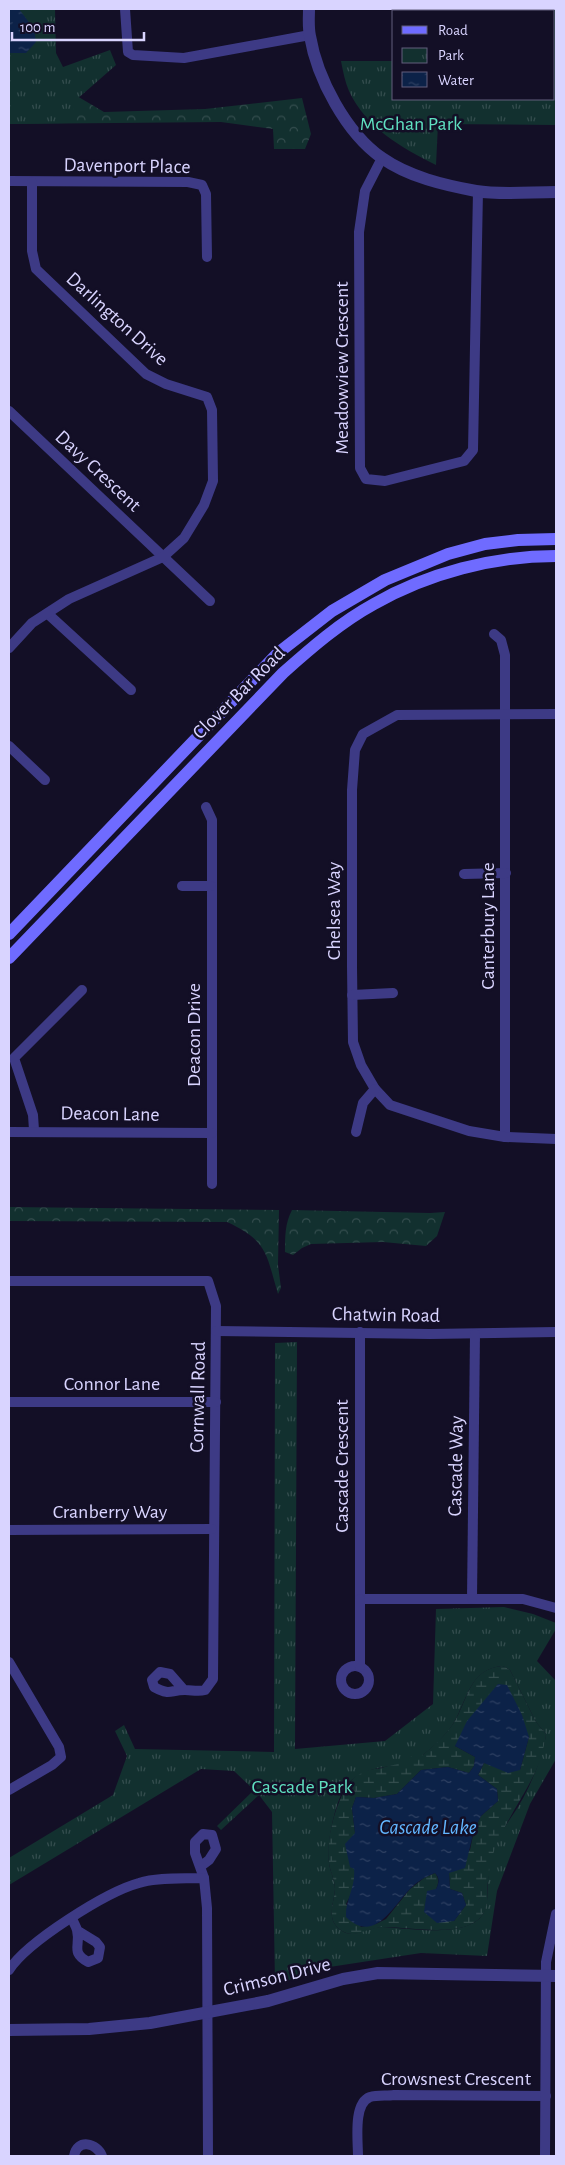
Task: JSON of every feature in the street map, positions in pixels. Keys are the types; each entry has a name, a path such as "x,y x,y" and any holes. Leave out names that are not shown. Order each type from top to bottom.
{"main road":[{"name":"Clover Bar Road","path":"9,934 278,653 332,611 385,580 448,554 485,544 518,540 556,539"},
{"name":"Clover Bar Road","path":"9,958 283,673 318,642 374,603 438,576 503,559 556,556"}],"street":[{"path":"125,9 128,52 134,54 184,58 310,35"},
{"path":"309,9 310,35 319,70 332,97 344,118 382,158 421,178 478,191 556,192"},
{"name":"Meadowview Crescent","path":"382,158 365,191 359,232 360,468 366,479 385,481 464,461 473,450 478,191"},
{"name":"Davenport Place","path":"9,181 188,182 202,185 206,194 207,257"},
{"name":"Darlington Drive","path":"9,648 32,623 69,599 163,557 184,538 195,523 213,480 212,410 207,397 166,384 146,374 36,269 32,251 32,182"},
{"name":"Davy Crescent","path":"9,411 210,601"},
{"path":"48,614 131,690"},
{"name":"Canterbury Lane","path":"494,634 501,640 505,655 505,1137"},
{"name":"Chelsea Way","path":"556,714 397,715 363,734 355,750 352,790 353,1042 361,1065 375,1089 390,1106 469,1131 505,1137 556,1139"},
{"path":"9,746 45,780"},
{"name":"Deacon Drive","path":"206,806 212,820 212,1184"},
{"path":"464,874 506,873"},
{"path":"182,886 211,886"},
{"path":"34,1130 33,1115 14,1058 82,990"},
{"path":"352,996 394,993"},
{"path":"356,1132 363,1102 375,1089"},
{"name":"Deacon Lane","path":"9,1132 34,1130 212,1133"},
{"name":"Cornwall Road","path":"9,1281 208,1281 216,1306 216,1402 212,1529 213,1678 205,1690 199,1692 184,1690"},
{"name":"Chatwin Road","path":"216,1330 476,1334 556,1332"},
{"name":"Cascade Crescent","path":"360,1332 360,1667"},
{"name":"Cascade Way","path":"472,1600 476,1334"},
{"name":"Connor Lane","path":"9,1402 216,1402"},
{"name":"Cranberry Way","path":"9,1530 212,1529"},
{"path":"360,1599 523,1599 556,1608"},
{"path":"9,1662 59,1747 60,1758 52,1765 9,1790"},
{"path":"201,1866 207,1908 208,2156"},
{"path":"9,1970 14,1962 38,1940 115,1892 139,1883 160,1879 204,1878"},
{"name":"Crowsnest Crescent","path":"546,2156 546,2096 551,1976 546,1962 556,1914"},
{"path":"72,1918 78,1930"},
{"name":"Crimson Drive","path":"9,2030 90,2029 150,2023 268,2001 343,1979 378,1973 411,1972 551,1976"},
{"name":"Crowsnest Crescent","path":"358,2156 358,2112 369,2097 394,2095 546,2096"},
{"path":"74,2156 75,2151 81,2145 90,2143 98,2148 102,2156"}],"green space":[{"path":"9,9 55,9 56,53 63,67 110,50 116,65 76,100 69,123 9,124"},
{"name":"McGhan Park","path":"556,9 556,125 438,124 436,165 386,136 365,116 356,104 348,88 341,61 392,61 392,100 555,100 555,10 503,10"},
{"path":"9,85 60,86 104,112 205,109 302,98 311,134 305,149 274,149 273,129 221,122 9,124"},
{"path":"9,1207 279,1210 278,1265 281,1288 278,1294 267,1259 258,1243 251,1236 227,1222 9,1221"},
{"path":"292,1210 445,1212 437,1236 426,1246 383,1242 311,1244 293,1255 285,1252 285,1236"},
{"name":"Cascade Park","path":"297,1342 295,1749 385,1741 433,1704 436,1609 504,1607 533,1614 556,1623 556,1629 537,1661 556,1681 556,1759 530,1804 497,1891 487,1956 421,1953 323,1968 294,1979 275,1983 272,1812 259,1795 221,1830 217,1826 254,1790 234,1771 201,1769 9,1885 9,1858 113,1795 127,1756 115,1731 124,1725 135,1749 274,1752 275,1343","holes":["503,1666 510,1670 536,1722 546,1734 539,1762 527,1791 502,1831 496,1845 489,1870 487,1902 483,1914 475,1922 464,1927 451,1929 421,1930 377,1927 352,1934 342,1931 337,1927 332,1917 335,1889 328,1855 335,1812 346,1786 363,1773 399,1763 415,1753 420,1756 423,1755 439,1741 453,1724 476,1679 492,1668"]},
{"path":"503,1666 510,1670 536,1722 546,1734 537,1769 507,1823 493,1860 487,1885 487,1902 483,1914 475,1922 464,1927 451,1929 382,1927 357,1934 342,1931 337,1927 332,1917 335,1889 328,1853 334,1816 344,1792 356,1776 362,1772 395,1764 415,1752 423,1755 453,1724 476,1679 491,1668","holes":["498,1685 529,1737 520,1770 484,1763 478,1775 497,1789 498,1801 481,1816 474,1830 470,1850 449,1873 450,1889 462,1893 466,1905 454,1921 436,1889 438,1881 435,1873 424,1878 410,1889 386,1919 376,1924 361,1927 346,1904 354,1888 355,1879 355,1833 352,1808 356,1797 374,1798 397,1794 421,1770 448,1767 469,1773 474,1766 475,1757 455,1746"]}],"water":[{"path":"9,9 19,9 34,29 36,42 26,53 9,53"},
{"name":"Cascade Lake","path":"498,1684 507,1685 522,1715 529,1737 520,1770 508,1773 484,1763 478,1775 497,1789 498,1801 481,1816 474,1830 465,1868 449,1873 450,1889 462,1893 466,1905 454,1921 437,1923 424,1912 427,1891 436,1889 438,1885 435,1873 424,1878 409,1890 382,1920 374,1925 365,1927 356,1924 346,1917 354,1869 350,1867 345,1844 355,1833 352,1808 356,1797 374,1798 397,1794 421,1770 448,1767 469,1773 474,1766 475,1757 455,1746 467,1721"}]}
